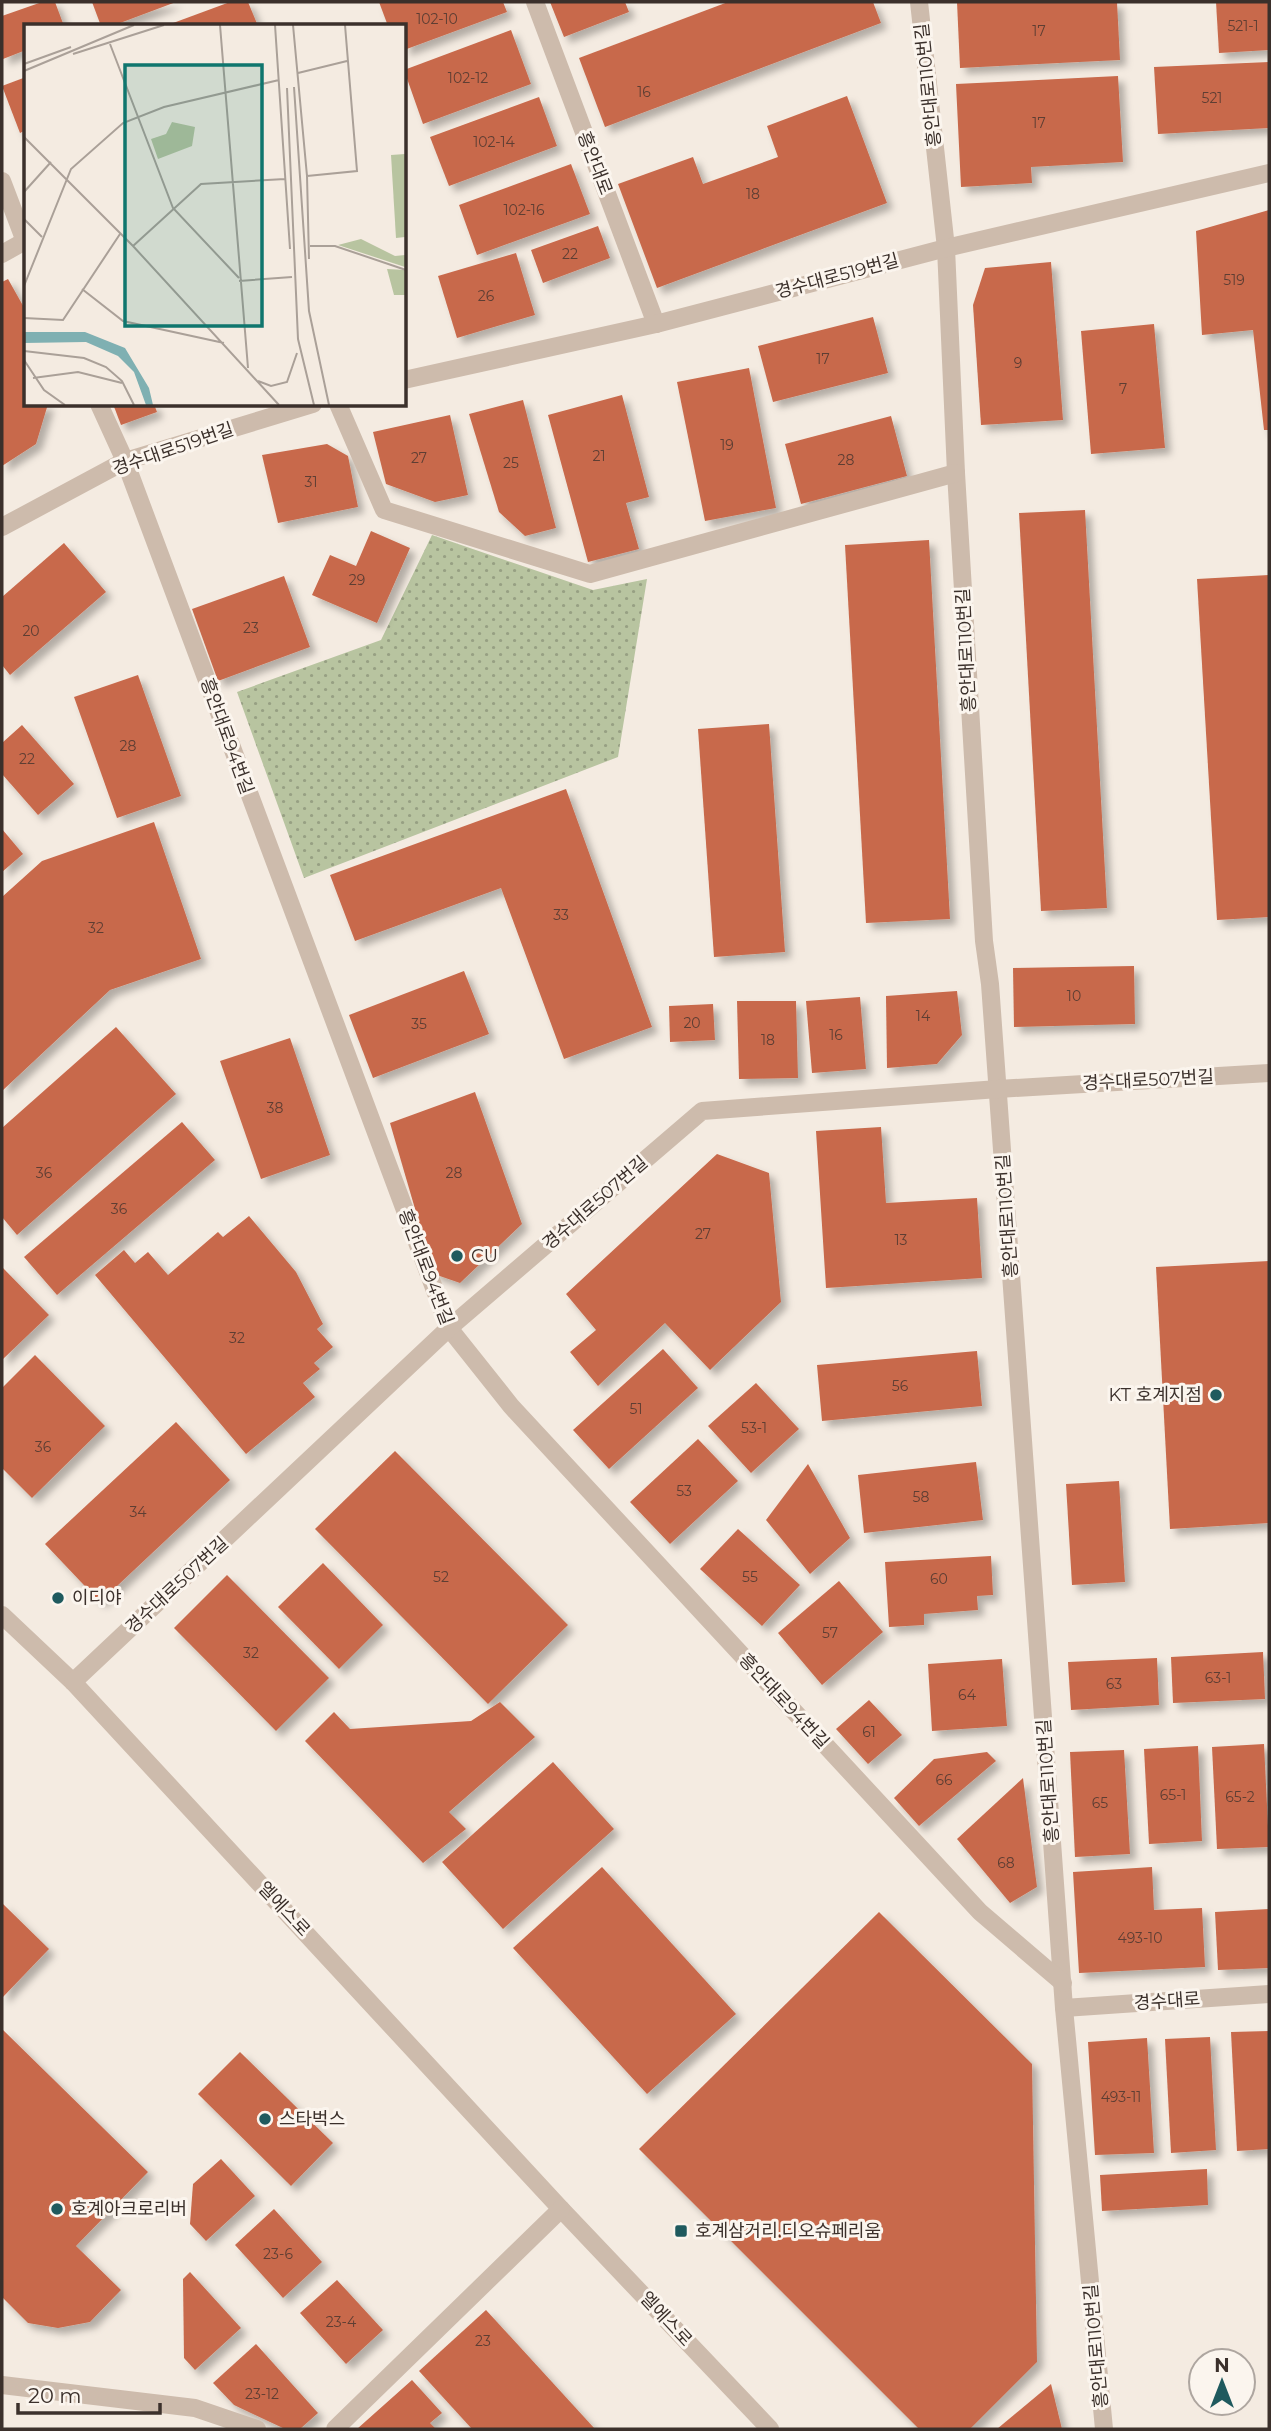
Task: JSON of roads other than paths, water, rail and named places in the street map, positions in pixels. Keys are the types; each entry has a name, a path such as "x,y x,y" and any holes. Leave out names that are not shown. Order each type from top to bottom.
{"street":[{"name":"흥안대로","path":"535,2 656,324"},
{"name":"흥안대로110번길","path":"919,2 946,248 956,472 984,942 998,1089 1064,2008 1104,2429"},
{"name":"경수대로519번길","path":"406,380 656,324 946,248 1269,173"},
{"path":"2,181 24,239"},
{"path":"2,254 24,243"},
{"name":"흥안대로94번길","path":"100,406 125,461 449,1328 511,1406 979,1912 1063,1983"},
{"name":"경수대로519번길","path":"2,527 125,461 306,406"},
{"path":"339,406 384,510 590,574 956,472"},
{"name":"경수대로507번길","path":"73,1682 449,1328 702,1111 998,1089 1269,1073"},
{"name":"엘에스로","path":"2,1615 73,1682 561,2209 770,2429"},
{"name":"경수대로","path":"1064,2008 1269,1994"},
{"path":"335,2429 561,2209"},
{"path":"2,2385 195,2408 257,2429"}],"place":[{"name":"CU","path":"457,1256"},
{"name":"KT 호계지점","path":"1216,1395"},
{"name":"이디야","path":"58,1598"},
{"name":"스타벅스","path":"265,2119"},
{"name":"호계아크로리버","path":"57,2209"},
{"name":"호계삼거리.디오슈페리움","path":"681,2231"}]}
